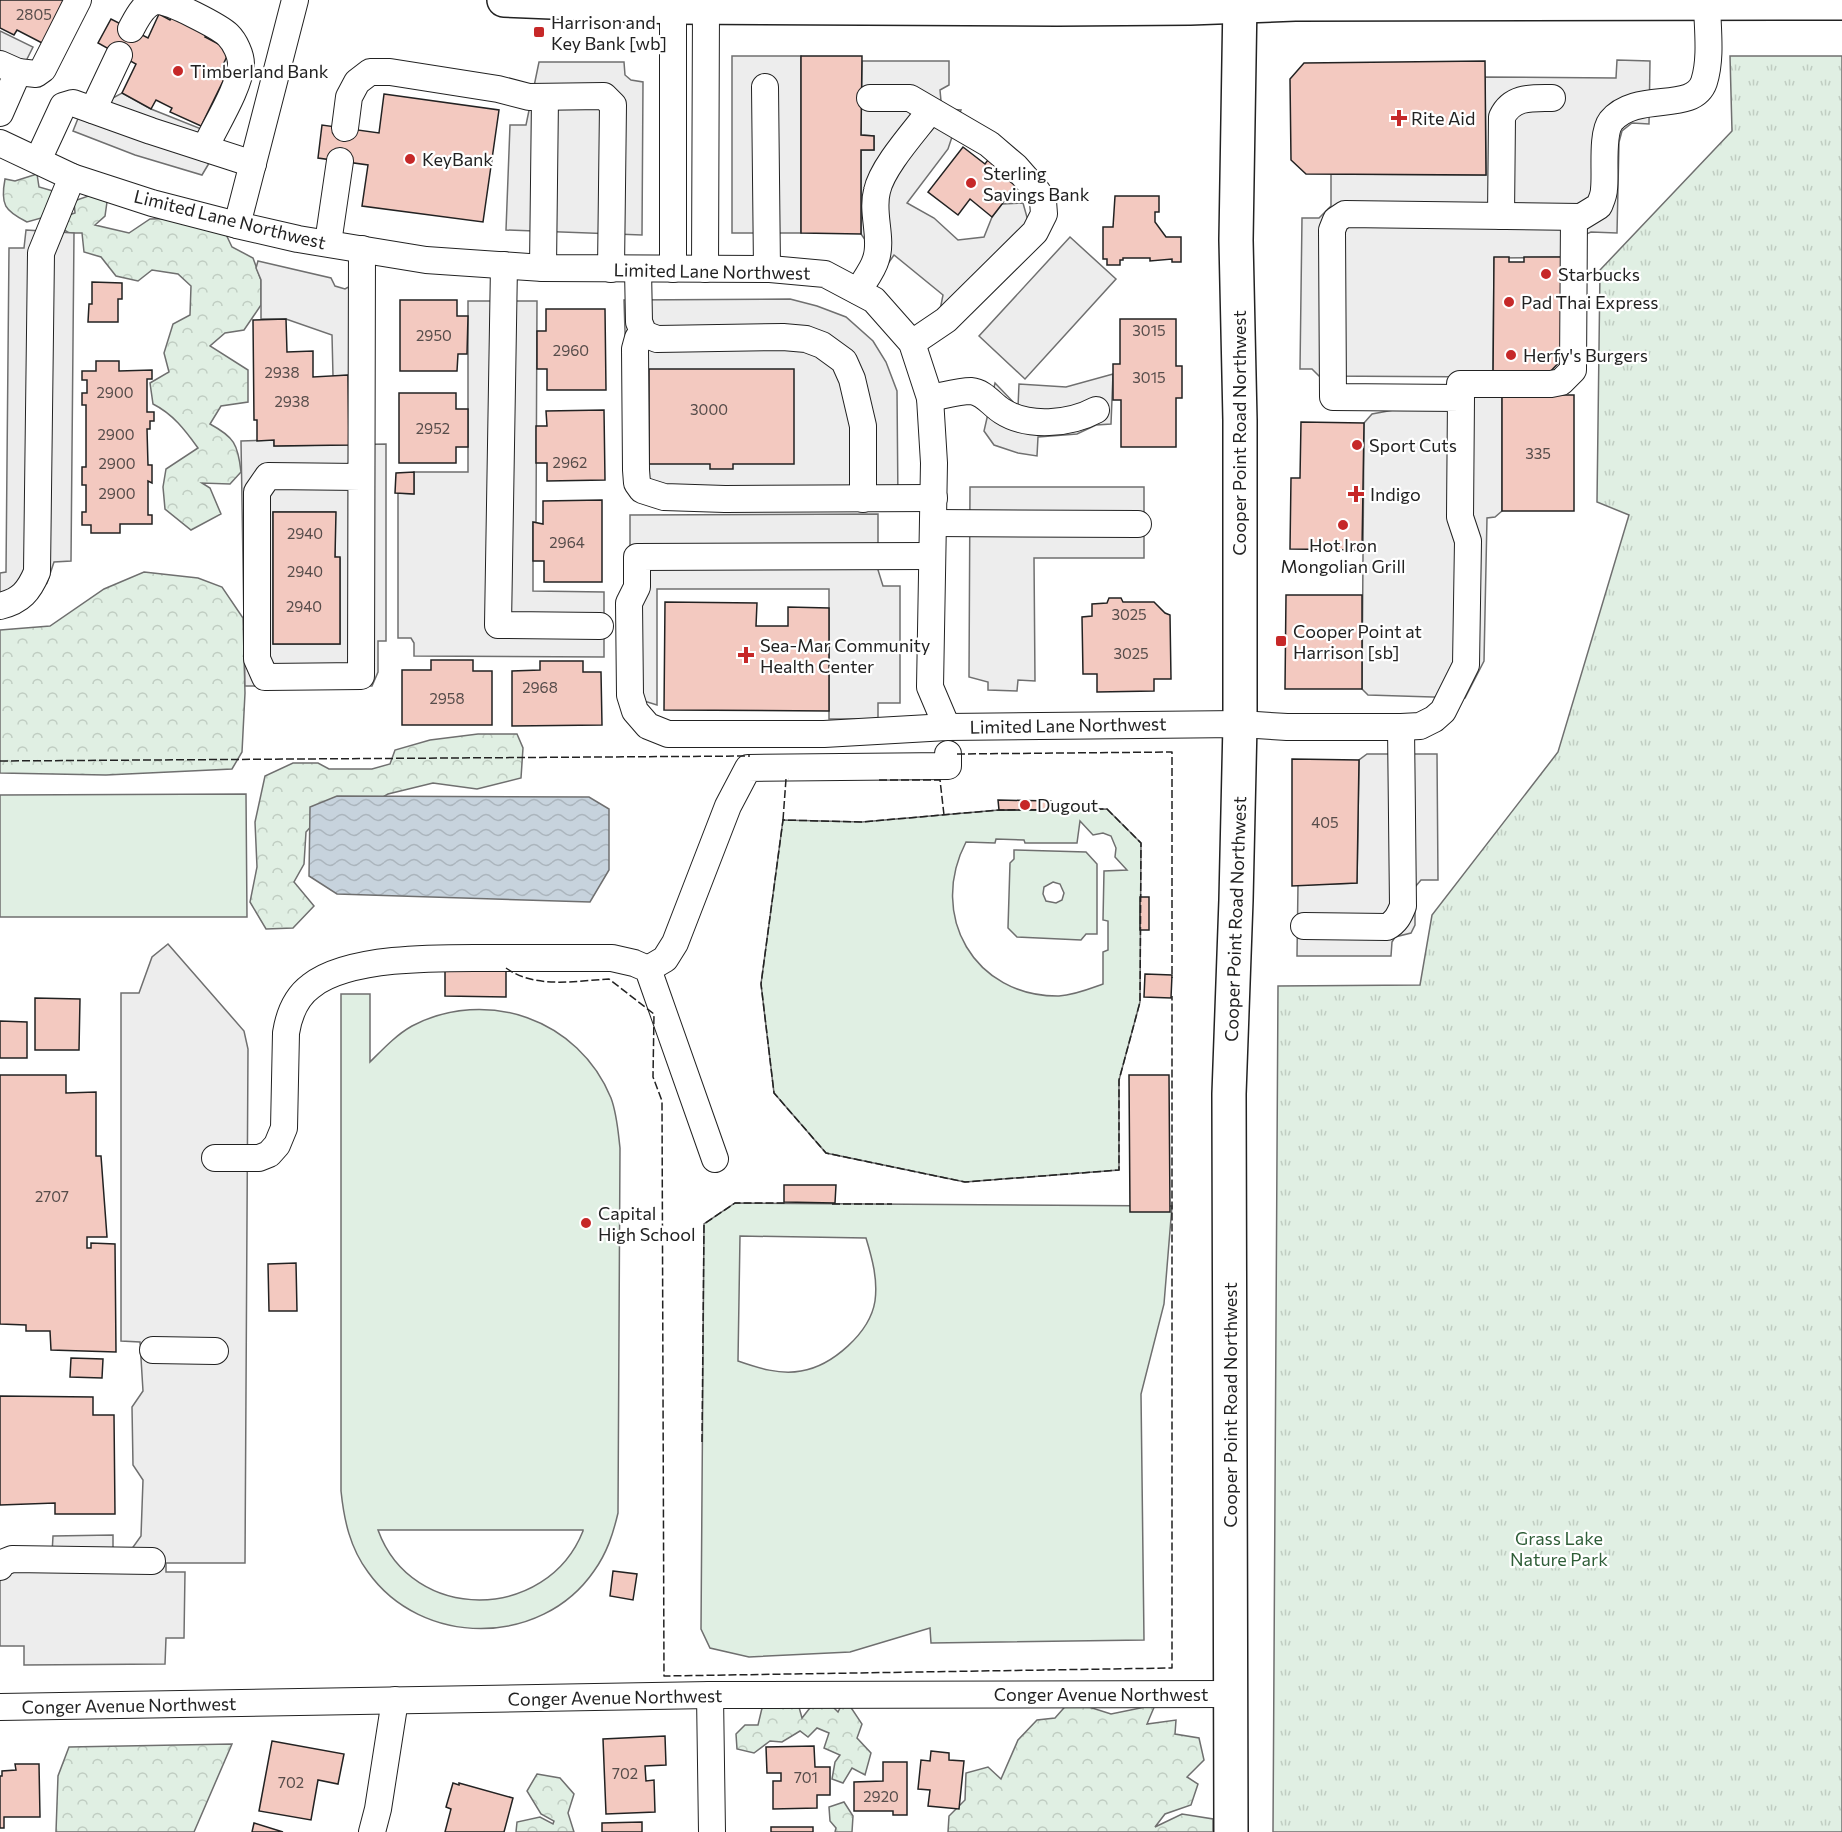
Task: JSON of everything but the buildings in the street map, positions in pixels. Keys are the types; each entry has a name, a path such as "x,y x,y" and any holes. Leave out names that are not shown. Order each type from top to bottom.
{"main road":[{"path":"504,0 706,6 1529,2 1842,3"},
{"name":"Cooper Point Road Northwest","path":"1231,1832 1229,1094 1240,724 1240,420 1236,240 1240,3"}],"street":[{"path":"0,113 9,68 36,74 43,69 78,0"},
{"path":"237,225 295,0"},
{"path":"772,6 804,0"},
{"path":"131,29 141,12 150,4 159,1 169,3 216,27 228,35 237,48 241,62 238,80 205,148"},
{"path":"1552,98 1527,98 1515,102 1506,109 1502,117 1501,216 1581,217 1599,206 1604,191 1605,143 1610,122 1628,108 1651,102 1683,100 1695,94 1703,84 1708,63 1707,2"},
{"path":"662,4 673,269"},
{"path":"705,269 706,6"},
{"path":"93,110 119,55"},
{"path":"345,128 349,97 357,82 370,72 390,72 498,88 529,97 604,96 613,105 611,269"},
{"path":"765,87 767,269"},
{"path":"543,268 545,97"},
{"path":"870,98 910,98 989,144 1016,167 1043,201 1044,214 1035,232 946,320 912,343"},
{"path":"38,160 63,106 73,103 253,164"},
{"path":"858,291 876,261 878,250 874,211 877,190 885,172 930,111"},
{"name":"Limited Lane Northwest","path":"0,143 72,177 152,202 237,225 328,243 426,260 543,268 767,269 825,274 874,300 912,343 930,398 934,463 930,687 947,727 1240,724 1287,727 1401,727 1420,726 1443,711 1466,665 1468,541 1460,517 1461,398 1333,397 1332,230 1336,220 1345,214 1501,216"},
{"path":"328,243 340,161"},
{"path":"0,606 10,603 30,589 37,572 41,253 72,177"},
{"path":"1460,384 1551,384 1561,382 1573,370 1574,217"},
{"path":"361,477 268,476 258,492 258,659 265,677 360,676 361,477 362,249"},
{"path":"504,265 498,625 600,626"},
{"path":"638,269 639,322 644,334 657,339 783,337 806,339 822,345 844,361 852,379 863,426 863,499"},
{"path":"644,334 638,338 635,349 636,470 638,483 642,490 664,497 863,499 933,511 1138,524"},
{"path":"930,398 972,391 984,396 1004,413 1038,422 1068,421 1096,410"},
{"path":"932,556 637,557 637,587 629,603 630,695 634,711 648,726 668,734 824,734 947,727"},
{"path":"1304,926 1387,927 1399,916 1402,906 1401,727"},
{"path":"648,969 665,959 675,943 728,806 748,768 948,766 948,754"},
{"path":"215,1158 259,1158 269,1154 277,1145 284,1128 288,1018 304,992 311,985 332,974 359,967 417,958 612,958 648,969 715,1159"},
{"path":"153,1350 215,1351"},
{"path":"0,1567 2,1563 12,1559 152,1561"},
{"name":"Conger Avenue Northwest","path":"0,1707 710,1695 1230,1694"},
{"path":"710,1695 712,1832"},
{"path":"372,1832 378,1809 395,1700"}],"green space":[{"name":"Grass Lake Nature Park","path":"1730,56 1842,56 1842,1832 1273,1832 1278,986 1420,985 1432,915 1558,752 1629,515 1597,502 1600,270 1732,131"},
{"path":"37,174 39,187 53,191 45,217 27,222 6,206 3,195 5,179 15,181"},
{"path":"94,194 107,202 105,216 95,225 129,233 150,219 191,218 222,226 232,247 253,258 261,280 261,305 244,330 225,333 210,346 248,370 248,402 221,406 210,424 225,433 233,442 241,472 230,484 202,483 210,488 221,514 191,530 165,509 163,487 166,469 198,448 173,418 153,404 150,383 169,372 164,353 173,324 190,315 191,286 178,274 152,270 138,281 116,276 101,257 84,252 82,233 69,233 58,226 66,216 75,213 74,201"},
{"path":"144,572 198,578 222,587 243,618 245,693 242,752 232,769 106,775 0,773 0,630 50,626 104,589"},
{"path":"478,734 517,734 523,748 521,778 477,789 433,783 388,794 354,814 325,811 306,832 304,864 294,882 314,906 293,928 266,929 250,902 257,867 255,822 265,776 293,763 318,763 329,769 372,769 390,764 395,750 430,740"},
{"path":"246,794 247,917 0,917 0,795"},
{"path":"1107,809 1141,843 1140,1002 1119,1080 1119,1170 965,1182 826,1153 774,1093 761,984 783,820 862,822 999,810","holes":["1080,821 1093,835 1103,833 1111,836 1116,848 1115,857 1127,870 1104,871 1103,920 1108,921 1108,950 1103,952 1103,984 1059,996 1029,993 1003,983 982,967 966,947 956,923 953,897 956,870 966,842 995,843 996,839 1024,840 1025,843 1077,843"]},
{"path":"1014,850 1086,852 1097,864 1097,934 1086,934 1081,940 1017,937 1008,928 1010,863 1014,859","holes":["1053,882 1060,884 1064,893 1062,900 1056,903 1046,901 1043,894 1044,887"]},
{"path":"341,994 370,994 370,1062 406,1030 440,1015 470,1010 499,1011 527,1018 553,1030 577,1048 596,1071 615,1110 620,1148 618,1513 609,1543 594,1571 571,1596 544,1614 513,1625 481,1628 449,1625 418,1614 391,1597 368,1572 349,1533 341,1491","holes":["378,1530 583,1530 565,1561 541,1582 511,1595 480,1600 448,1596 419,1583 395,1561"]},
{"path":"735,1203 1172,1206 1164,1304 1141,1394 1144,1640 931,1643 930,1628 850,1652 749,1657 710,1648 701,1629 704,1224","holes":["740,1236 866,1238 875,1277 875,1301 866,1325 848,1346 825,1362 801,1371 777,1371 738,1361"]},
{"path":"1070,1701 1111,1714 1155,1705 1147,1724 1176,1720 1175,1734 1199,1738 1204,1760 1187,1777 1198,1784 1191,1805 1165,1814 1155,1827 1182,1814 1213,1819 1213,1832 948,1832 949,1816 965,1800 966,1773 988,1767 1001,1779 1018,1740 1037,1720 1055,1718"},
{"path":"786,1702 799,1707 802,1718 813,1704 830,1704 838,1712 841,1706 850,1706 862,1724 857,1738 871,1753 865,1775 852,1768 843,1783 832,1779 835,1762 840,1755 824,1748 829,1733 817,1728 808,1737 800,1731 782,1742 770,1741 754,1753 737,1749 736,1734 745,1725 758,1725 762,1708"},
{"path":"232,1744 194,1832 56,1832 58,1776 69,1747"},
{"path":"537,1774 560,1778 574,1794 568,1813 574,1832 516,1832 517,1822 540,1817 553,1824 554,1821 541,1814 527,1791"},
{"path":"844,1802 853,1816 852,1832 835,1832 836,1828 830,1821 829,1807"}],"shaded area":[{"path":"0,31 33,47 25,63 0,72"},
{"path":"732,56 801,56 801,233 732,233"},
{"path":"1617,60 1650,61 1649,124 1632,123 1622,131 1619,142 1617,233 1591,232 1584,235 1581,257 1494,258 1493,377 1319,376 1312,369 1300,369 1302,218 1319,218 1331,206 1331,174 1486,175 1485,77 1616,78"},
{"path":"862,61 949,61 949,85 940,90 941,101 946,109 961,110 948,149 907,203 934,218 958,240 984,237 992,217 1002,204 1023,203 1034,242 940,310 943,295 894,255 885,268 861,234 861,150 874,150 874,136 861,135"},
{"path":"539,62 624,62 625,75 631,80 643,82 642,235 506,230 510,125 526,125"},
{"path":"122,93 151,109 224,138 202,175 135,155 73,131 79,116"},
{"path":"26,230 74,233 71,561 54,562 47,583 28,603 0,617 0,573 6,572 9,248 24,248"},
{"path":"1070,237 1116,279 1025,379 979,336"},
{"path":"258,261 331,278 335,286 345,289 354,284 356,375 333,376 332,335 286,319 261,319 261,280 256,268"},
{"path":"790,299 846,317 873,341 886,362 897,391 898,504 630,490 624,300"},
{"path":"468,301 537,301 536,522 533,523 533,591 604,592 604,657 414,656 414,643 411,638 398,638 398,493 414,494 414,472 468,472"},
{"path":"1113,374 1111,424 1096,425 1077,434 1038,437 1037,456 1018,453 994,445 984,431 995,383 1018,407 1019,384 1066,387"},
{"path":"1474,395 1502,395 1502,511 1495,517 1487,518 1484,661 1465,698 1368,695 1362,689 1364,423 1372,414"},
{"path":"274,440 274,446 386,444 386,641 378,641 378,672 372,686 245,686 241,441","holes":["273,512 335,512 335,557 340,558 340,644 273,644"]},
{"path":"970,487 1144,487 1144,558 1034,558 1035,681 1018,680 1017,691 988,690 988,682 969,677"},
{"path":"878,514 878,570 883,586 900,586 900,703 878,703 878,719 829,719 829,589 657,589 657,705 618,693 630,577 630,515"},
{"path":"1367,754 1437,754 1438,880 1421,880 1415,887 1415,925 1411,933 1395,937 1392,942 1391,956 1297,956 1298,885 1357,883 1359,760"},
{"path":"168,944 244,1031 248,1049 245,1563 166,1563 166,1572 185,1572 184,1638 166,1638 165,1664 24,1665 24,1646 0,1646 0,1556 52,1554 53,1536 113,1535 113,1553 131,1550 141,1536 143,1480 133,1465 132,1407 143,1391 140,1342 121,1341 121,993 139,993 152,957"}],"water":[{"path":"337,796 589,797 609,809 609,870 590,902 337,894 309,876 310,807"}],"fence":[{"path":"957,754 1172,752 1172,978"},
{"path":"0,761 750,756"},
{"path":"783,820 786,779 789,779"},
{"path":"879,780 940,780 944,815"},
{"path":"1107,809 1141,843 1140,1002 1119,1080 1119,1170 965,1182 826,1153 774,1093 761,984 783,820 862,822 999,810 1107,809"},
{"path":"506,968 517,975 542,981 569,982 609,979 654,1014 653,1077 662,1101 664,1676 1172,1668 1172,996"},
{"path":"702,1442 704,1224 735,1203 787,1203"},
{"path":"832,1204 892,1204"}],"place":[{"name":"Harrison and Key Bank [wb]","path":"539,32"},
{"name":"Timberland Bank","path":"178,71"},
{"name":"Rite Aid","path":"1399,118"},
{"name":"KeyBank","path":"410,159"},
{"name":"Sterling Savings Bank","path":"971,183"},
{"name":"Starbucks","path":"1546,274"},
{"name":"Pad Thai Express","path":"1509,302"},
{"name":"Herfy's Burgers","path":"1511,355"},
{"name":"Sport Cuts","path":"1357,445"},
{"name":"Indigo","path":"1356,494"},
{"name":"Hot Iron Mongolian Grill","path":"1343,525"},
{"name":"Cooper Point at Harrison [sb]","path":"1281,641"},
{"name":"Sea-Mar Community Health Center","path":"746,655"},
{"name":"Dugout","path":"1025,805"},
{"name":"Capital High School","path":"586,1223"}]}
